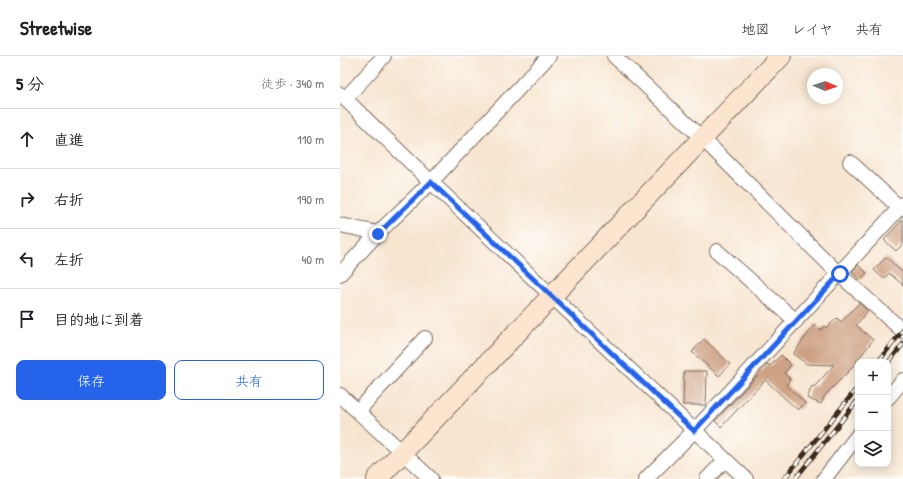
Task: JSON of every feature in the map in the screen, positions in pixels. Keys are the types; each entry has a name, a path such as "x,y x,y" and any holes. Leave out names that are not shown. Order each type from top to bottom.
{"street":[{"path":"384,56 343,97 552,297 746,479"},
{"path":"340,274 431,182 549,56"},
{"path":"614,56 702,138 840,274 903,331"},
{"path":"377,479 552,297 677,163 781,56"},
{"path":"646,479 694,431 901,206 850,162"},
{"path":"340,225 378,234"},
{"path":"717,251 796,321"},
{"path":"358,411 425,338"},
{"path":"890,395 903,380"},
{"path":"340,395 431,479"},
{"path":"824,479 855,438"},
{"path":"707,479 725,460"}],"building":[{"path":"903,219 903,244 896,251 884,240"},
{"path":"886,257 903,273 903,285 889,273 884,279 874,270"},
{"path":"858,265 867,273 860,280 852,272"},
{"path":"859,303 868,311 856,325 873,340 858,359 855,359 855,363 849,371 825,395 821,404 807,398 812,386 814,387 834,365 807,364 793,354 815,324 821,330 824,326 826,328 837,318 841,322"},
{"path":"704,339 730,364 719,376 692,352"},
{"path":"781,355 791,365 784,373 790,379 786,385 805,403 798,410 765,380 721,427 715,421 768,364 770,366"},
{"path":"684,371 707,371 706,405 683,405"}],"railway":[{"path":"880,359 903,330"},
{"path":"891,359 903,344"},
{"path":"784,479 855,391"},
{"path":"795,479 855,404"}],"route":[{"path":"378,234 431,182 694,431 840,274"}]}
